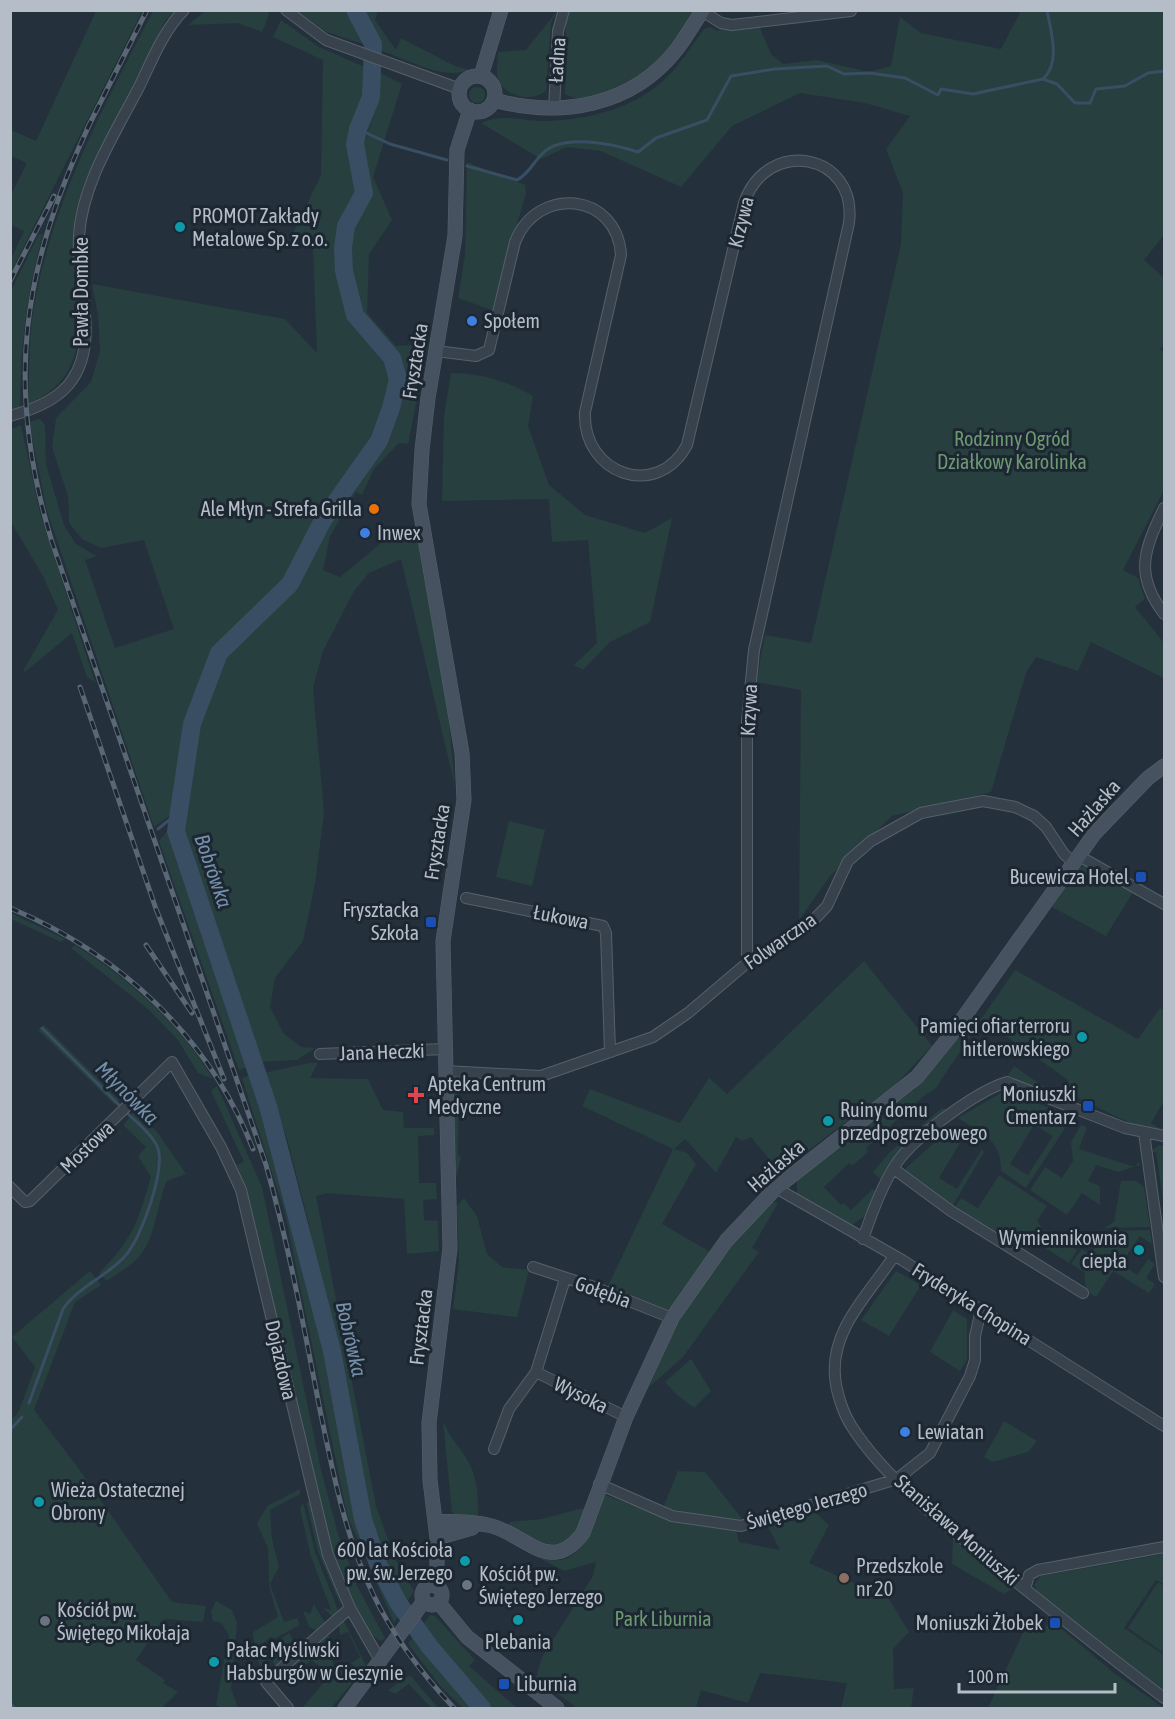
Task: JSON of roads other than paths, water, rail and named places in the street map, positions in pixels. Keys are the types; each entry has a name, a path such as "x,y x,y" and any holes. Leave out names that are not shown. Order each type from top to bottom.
{"street":[{"name":"Pawła Dombke","path":"10,416 43,404 72,380 84,349 85,321 79,268 79,234 87,198 99,164 157,52 184,10"},
{"path":"286,10 317,35 460,89"},
{"path":"481,76 501,10"},
{"name":"Ładna","path":"554,109 558,32 564,10"},
{"path":"494,100 530,109 554,109 606,100 642,80 676,50 702,11 721,22 732,25 850,11"},
{"path":"481,76 491,83 494,100 487,109 470,110 462,104 460,89 471,77 481,76"},
{"name":"Frysztacka","path":"435,1586 438,1569 437,1538 428,1445 450,1248 443,941 464,800 462,753 419,504 422,450 455,236 457,150 470,110"},
{"name":"Krzywa","path":"436,351 468,355 485,353 490,347 516,242 523,225 539,210 552,205 572,202 592,208 614,230 621,255 585,412 586,435 598,457 611,468 634,475 658,472 673,464 687,445 744,203 751,185 769,168 784,162 801,160 826,169 836,176 844,189 849,206 849,223 754,650 747,721 747,963"},
{"path":"1164,507 1149,541 1144,572 1151,595 1164,614"},
{"name":"Hażlaska","path":"435,1521 495,1527 542,1551 564,1551 574,1545 583,1533 599,1484 672,1318 726,1241 776,1188 917,1077 951,1035 1076,859 1124,801 1164,766"},
{"name":"Folwarczna","path":"445,1071 541,1076 553,1074 665,1031 747,963 809,925 826,906 848,861 871,841 921,813 983,801 1015,807 1034,816 1046,827 1064,854 1076,859"},
{"path":"1076,859 1164,904"},
{"name":"Łukowa","path":"466,898 603,926 606,933 610,1052"},
{"name":"Jana Heczki","path":"320,1054 445,1049"},
{"name":"Mostowa","path":"10,1187 25,1202 35,1198 172,1062"},
{"name":"Dojazdowa","path":"172,1062 221,1147 241,1190 328,1555 350,1608 381,1662"},
{"path":"862,1239 902,1156 956,1109 994,1086 1007,1082 1114,1124 1164,1136"},
{"path":"1144,1133 1164,1277"},
{"path":"894,1169 951,1211 1083,1293"},
{"name":"Fryderyka Chopina","path":"776,1188 894,1256 1164,1426"},
{"name":"Stanisława Moniuszki","path":"894,1256 842,1331 836,1353 835,1376 842,1404 852,1427 897,1479 946,1526 1164,1698"},
{"name":"Gołębia","path":"533,1267 594,1287 672,1318"},
{"path":"494,1449 509,1409 536,1372 565,1278"},
{"name":"Świętego Jerzego","path":"599,1484 672,1516 741,1526 897,1479 930,1453 970,1376 975,1360 975,1336 981,1310"},
{"name":"Wysoka","path":"536,1372 627,1417"},
{"path":"437,1538 483,1525"},
{"path":"1024,1588 1029,1575 1038,1570 1164,1546"},
{"path":"345,1708 381,1662 419,1607 422,1591 431,1584 435,1586 442,1595 440,1603"},
{"path":"419,1607 440,1603"},
{"path":"440,1603 467,1636 557,1708"},
{"path":"288,1708 266,1683 350,1608"}],"waterway":[{"name":"Bobrówka","path":"355,10 373,44 371,97 358,129 355,144 364,193 346,226 343,248 344,271 355,315 392,358 398,379 391,408 379,441 323,520 290,584 219,653 192,724 176,831 268,1106 332,1351 363,1519 378,1564 399,1604 430,1647 482,1708"},
{"path":"1043,79 1049,72 1053,56 1047,10"},
{"path":"467,166 517,180 543,153 563,143 589,142 638,152 656,138 707,120 731,76 775,69 827,66 844,74 870,73 905,78 938,95 941,89 973,94 1043,79 1057,84 1075,103 1090,103 1096,89 1125,86 1148,73 1164,71"},
{"path":"358,129 390,144 447,160"},
{"name":"Młynówka","path":"158,829 179,812"},
{"name":"Młynówka","path":"42,1028 121,1107"},
{"name":"Młynówka","path":"29,1403 63,1309 77,1294 126,1255 139,1234 151,1202 158,1170 157,1146 147,1132 126,1112"},
{"name":"Młynówka","path":"10,1430 22,1417"},
{"name":"Młynówka","path":"10,1702 14,1708"}],"railway":[{"path":"87,129 147,10"},
{"path":"91,121 49,227 36,277 28,328 25,379 28,431 37,485 52,542 266,1165 289,1256 335,1481 347,1527 363,1572 390,1625 420,1668 454,1708"},
{"path":"10,281 54,196"},
{"path":"80,687 156,909 224,1079"},
{"path":"10,908 88,949 156,1004 186,1036 212,1071 235,1109 253,1149"},
{"path":"146,945 192,1013"}],"place":[{"name":"PROMOT Zakłady Metalowe Sp. z o.o.","path":"180,227"},
{"name":"Społem","path":"472,321"},
{"name":"Ale Młyn - Strefa Grilla","path":"374,509"},
{"name":"Inwex","path":"365,533"},
{"name":"Bucewicza Hotel","path":"1141,877"},
{"name":"Frysztacka Szkoła","path":"431,922"},
{"name":"Pamięci ofiar terroru hitlerowskiego","path":"1082,1037"},
{"name":"Apteka Centrum Medyczne","path":"416,1095"},
{"name":"Moniuszki Cmentarz","path":"1088,1106"},
{"name":"Ruiny domu przedpogrzebowego","path":"828,1121"},
{"name":"Wymiennikownia ciepła","path":"1139,1250"},
{"name":"Lewiatan","path":"905,1432"},
{"name":"Wieża Ostatecznej Obrony","path":"39,1502"},
{"name":"600 lat Kościoła pw. św. Jerzego","path":"465,1561"},
{"name":"Przedszkole nr 20","path":"844,1578"},
{"name":"Kościół pw. Świętego Jerzego","path":"467,1585"},
{"name":"Plebania","path":"518,1620"},
{"name":"Kościół pw. Świętego Mikołaja","path":"45,1621"},
{"name":"Moniuszki Żłobek","path":"1055,1623"},
{"name":"Pałac Myśliwski Habsburgów w Cieszynie","path":"214,1662"},
{"name":"Liburnia","path":"504,1684"}],"park label":[{"name":"Rodzinny Ogród Działkowy Karolinka","path":"1012,450"},
{"name":"Park Liburnia","path":"663,1619"}]}
